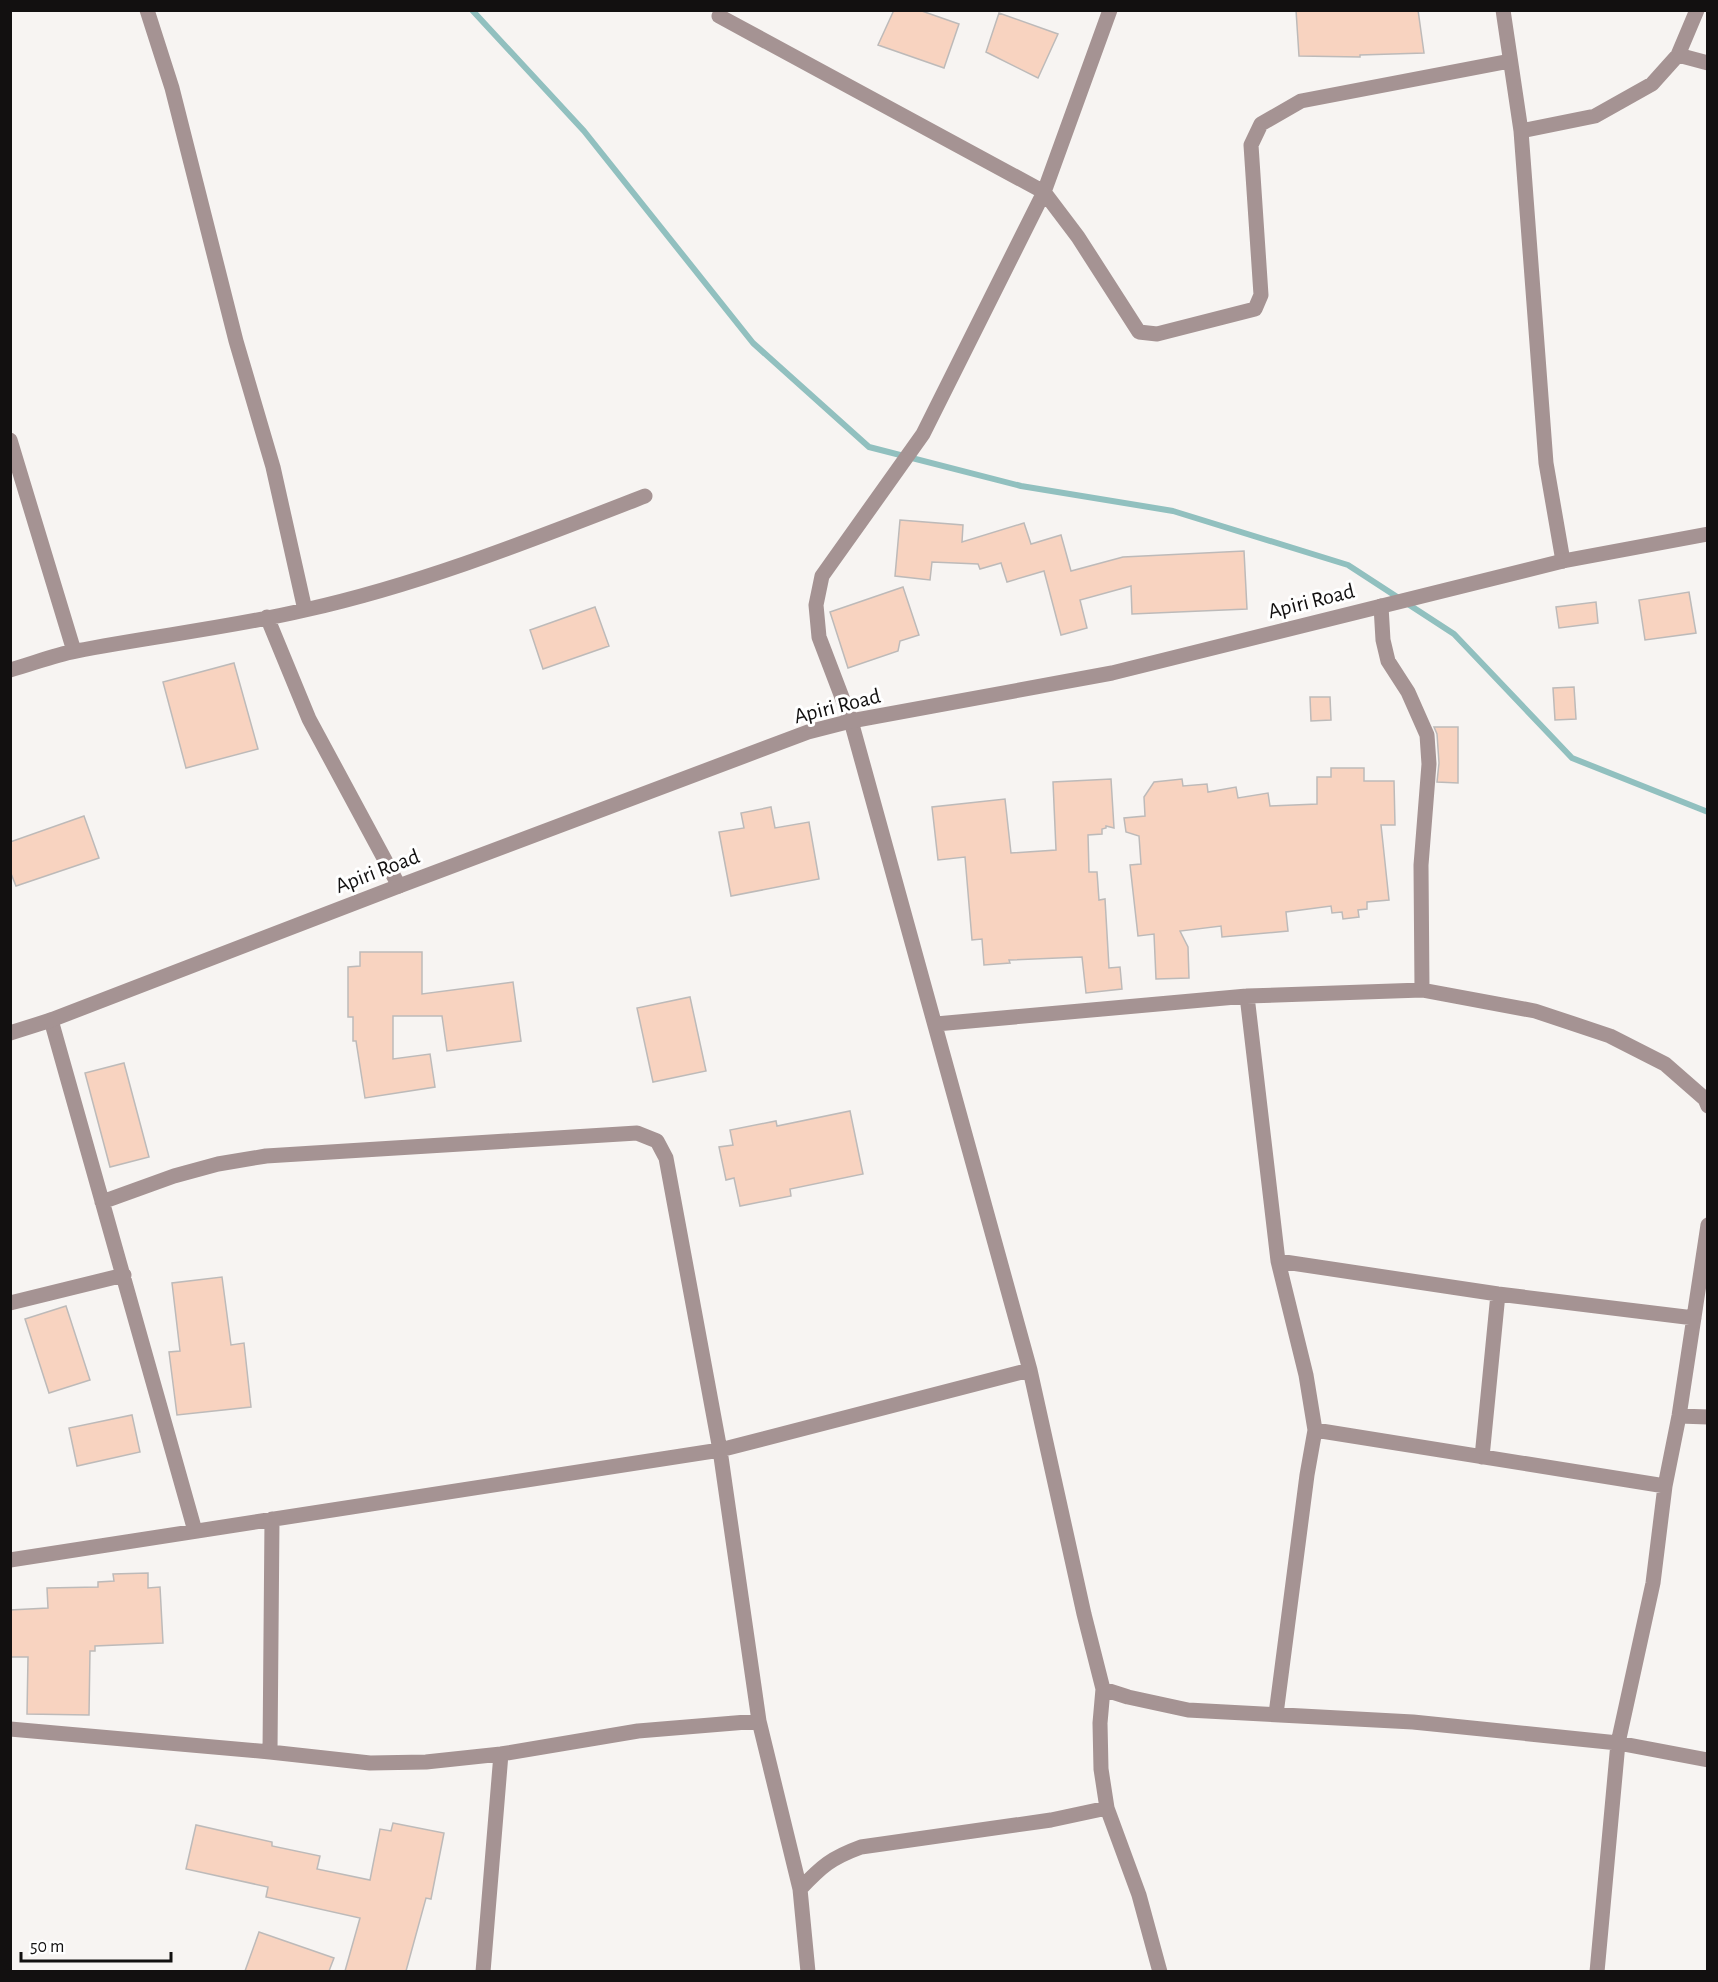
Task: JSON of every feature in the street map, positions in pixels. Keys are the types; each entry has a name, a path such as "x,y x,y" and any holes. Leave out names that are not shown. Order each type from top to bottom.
{"street":[{"path":"147,10 172,88 236,341 273,468 305,610"},
{"path":"1110,10 1044,192 923,434 822,576 816,605 819,637 851,722 1030,1370 1103,1689 1100,1723 1101,1768 1107,1808 1139,1894 1160,1971"},
{"path":"1503,10 1521,131 1546,463 1563,561"},
{"path":"1521,131 1595,116 1652,84 1678,56 1697,10"},
{"path":"719,16 1044,192 1078,237 1139,332 1157,334 1255,309 1261,295 1251,145 1261,124 1301,101 1510,62"},
{"path":"1678,56 1707,63"},
{"path":"10,440 74,651"},
{"path":"10,670 74,651 267,618 400,585 517,546 645,496"},
{"name":"Apiri Road","path":"10,1033 51,1020 808,732 1112,674 1563,561 1707,534"},
{"path":"1381,606 1383,640 1388,661 1408,692 1427,735 1429,764 1421,865 1422,990"},
{"path":"267,618 309,720 399,886"},
{"path":"936,1024 1247,996 1422,990 1535,1011 1610,1036 1665,1064 1705,1099 1707,1106"},
{"path":"1247,996 1278,1260 1306,1375 1315,1430 1307,1474 1276,1714"},
{"path":"51,1020 195,1531"},
{"path":"102,1202 174,1176 218,1164 266,1155 637,1132 657,1140 666,1158 720,1450 759,1721 800,1889 808,1971"},
{"path":"1597,1971 1618,1743 1653,1583 1665,1486 1679,1416 1707,1225"},
{"path":"1278,1260 1498,1294 1694,1318"},
{"path":"10,1303 124,1275"},
{"path":"1482,1456 1498,1294"},
{"path":"10,1560 720,1450 1030,1370"},
{"path":"1679,1416 1707,1417"},
{"path":"1315,1430 1665,1486"},
{"path":"270,1752 272,1519"},
{"path":"1103,1689 1188,1710 1413,1722 1618,1743 1707,1760"},
{"path":"10,1729 370,1763 426,1762 501,1754 638,1731 759,1721"},
{"path":"483,1971 501,1754"},
{"path":"800,1889 818,1870 837,1856 861,1847 1051,1820 1107,1808"}],"building":[{"path":"894,10 919,10 959,24 944,68 878,45"},
{"path":"1296,10 1418,10 1424,53 1360,55 1360,57 1299,56"},
{"path":"999,13 1058,34 1038,78 986,52"},
{"path":"900,520 963,525 962,542 1024,523 1031,544 1061,535 1071,571 1123,557 1244,551 1247,609 1132,614 1131,586 1080,600 1087,628 1061,635 1044,571 1007,582 1001,563 980,569 978,564 932,562 930,580 895,576"},
{"path":"903,587 919,635 900,641 898,651 848,668 830,612"},
{"path":"1689,592 1696,633 1645,640 1639,600"},
{"path":"1596,602 1598,623 1559,628 1556,607"},
{"path":"595,607 609,646 543,669 530,630"},
{"path":"234,663 258,749 186,768 163,682"},
{"path":"1574,687 1576,719 1555,720 1553,688"},
{"path":"1310,697 1330,697 1331,720 1311,721"},
{"path":"1434,727 1458,727 1458,783 1437,782 1439,763 1437,734"},
{"path":"1331,768 1364,768 1364,781 1394,781 1395,825 1381,825 1389,900 1367,902 1367,909 1358,910 1359,917 1343,919 1342,912 1332,913 1331,906 1286,912 1288,931 1222,937 1221,926 1180,931 1188,947 1189,978 1156,979 1154,934 1138,936 1130,865 1141,864 1139,836 1126,832 1124,818 1145,816 1144,797 1154,782 1182,779 1183,786 1207,784 1208,792 1236,787 1238,798 1268,793 1270,806 1317,804 1317,777 1331,777"},
{"path":"1111,779 1114,828 1106,826 1102,829 1102,834 1088,835 1089,872 1097,872 1099,900 1105,899 1109,968 1120,967 1122,989 1086,993 1082,957 1009,960 1010,963 984,965 982,939 972,940 965,857 938,860 932,807 1005,799 1011,853 1056,850 1053,782"},
{"path":"771,807 775,828 809,822 819,879 731,896 719,832 744,828 741,813"},
{"path":"84,816 99,858 16,886 10,871 10,842"},
{"path":"360,952 422,952 422,994 513,982 521,1041 447,1051 442,1016 393,1016 393,1059 430,1054 435,1087 365,1098 356,1041 353,1041 353,1017 348,1017 348,967 360,966"},
{"path":"690,997 706,1071 653,1082 637,1008"},
{"path":"124,1063 149,1157 110,1167 85,1073"},
{"path":"850,1111 863,1174 790,1189 791,1196 740,1206 734,1178 726,1180 719,1147 733,1145 730,1130 776,1121 777,1126"},
{"path":"222,1277 231,1345 244,1343 251,1407 177,1415 169,1352 180,1351 172,1283"},
{"path":"66,1306 90,1380 49,1393 25,1319"},
{"path":"132,1415 140,1452 77,1466 69,1428"},
{"path":"148,1573 148,1588 160,1587 163,1643 95,1646 95,1651 90,1651 89,1715 27,1714 28,1657 10,1657 10,1610 48,1608 47,1588 98,1587 98,1582 114,1581 113,1574"},
{"path":"393,1823 444,1833 431,1899 426,1898 406,1971 345,1971 360,1918 266,1897 268,1887 186,1869 196,1825 272,1842 272,1846 320,1856 317,1869 370,1880 380,1829 391,1831"},
{"path":"259,1932 334,1958 329,1971 245,1971"}],"waterway":[{"path":"472,10 584,131 753,343 869,447 1021,486 1173,511 1348,565 1454,634 1572,758 1708,812"}]}
